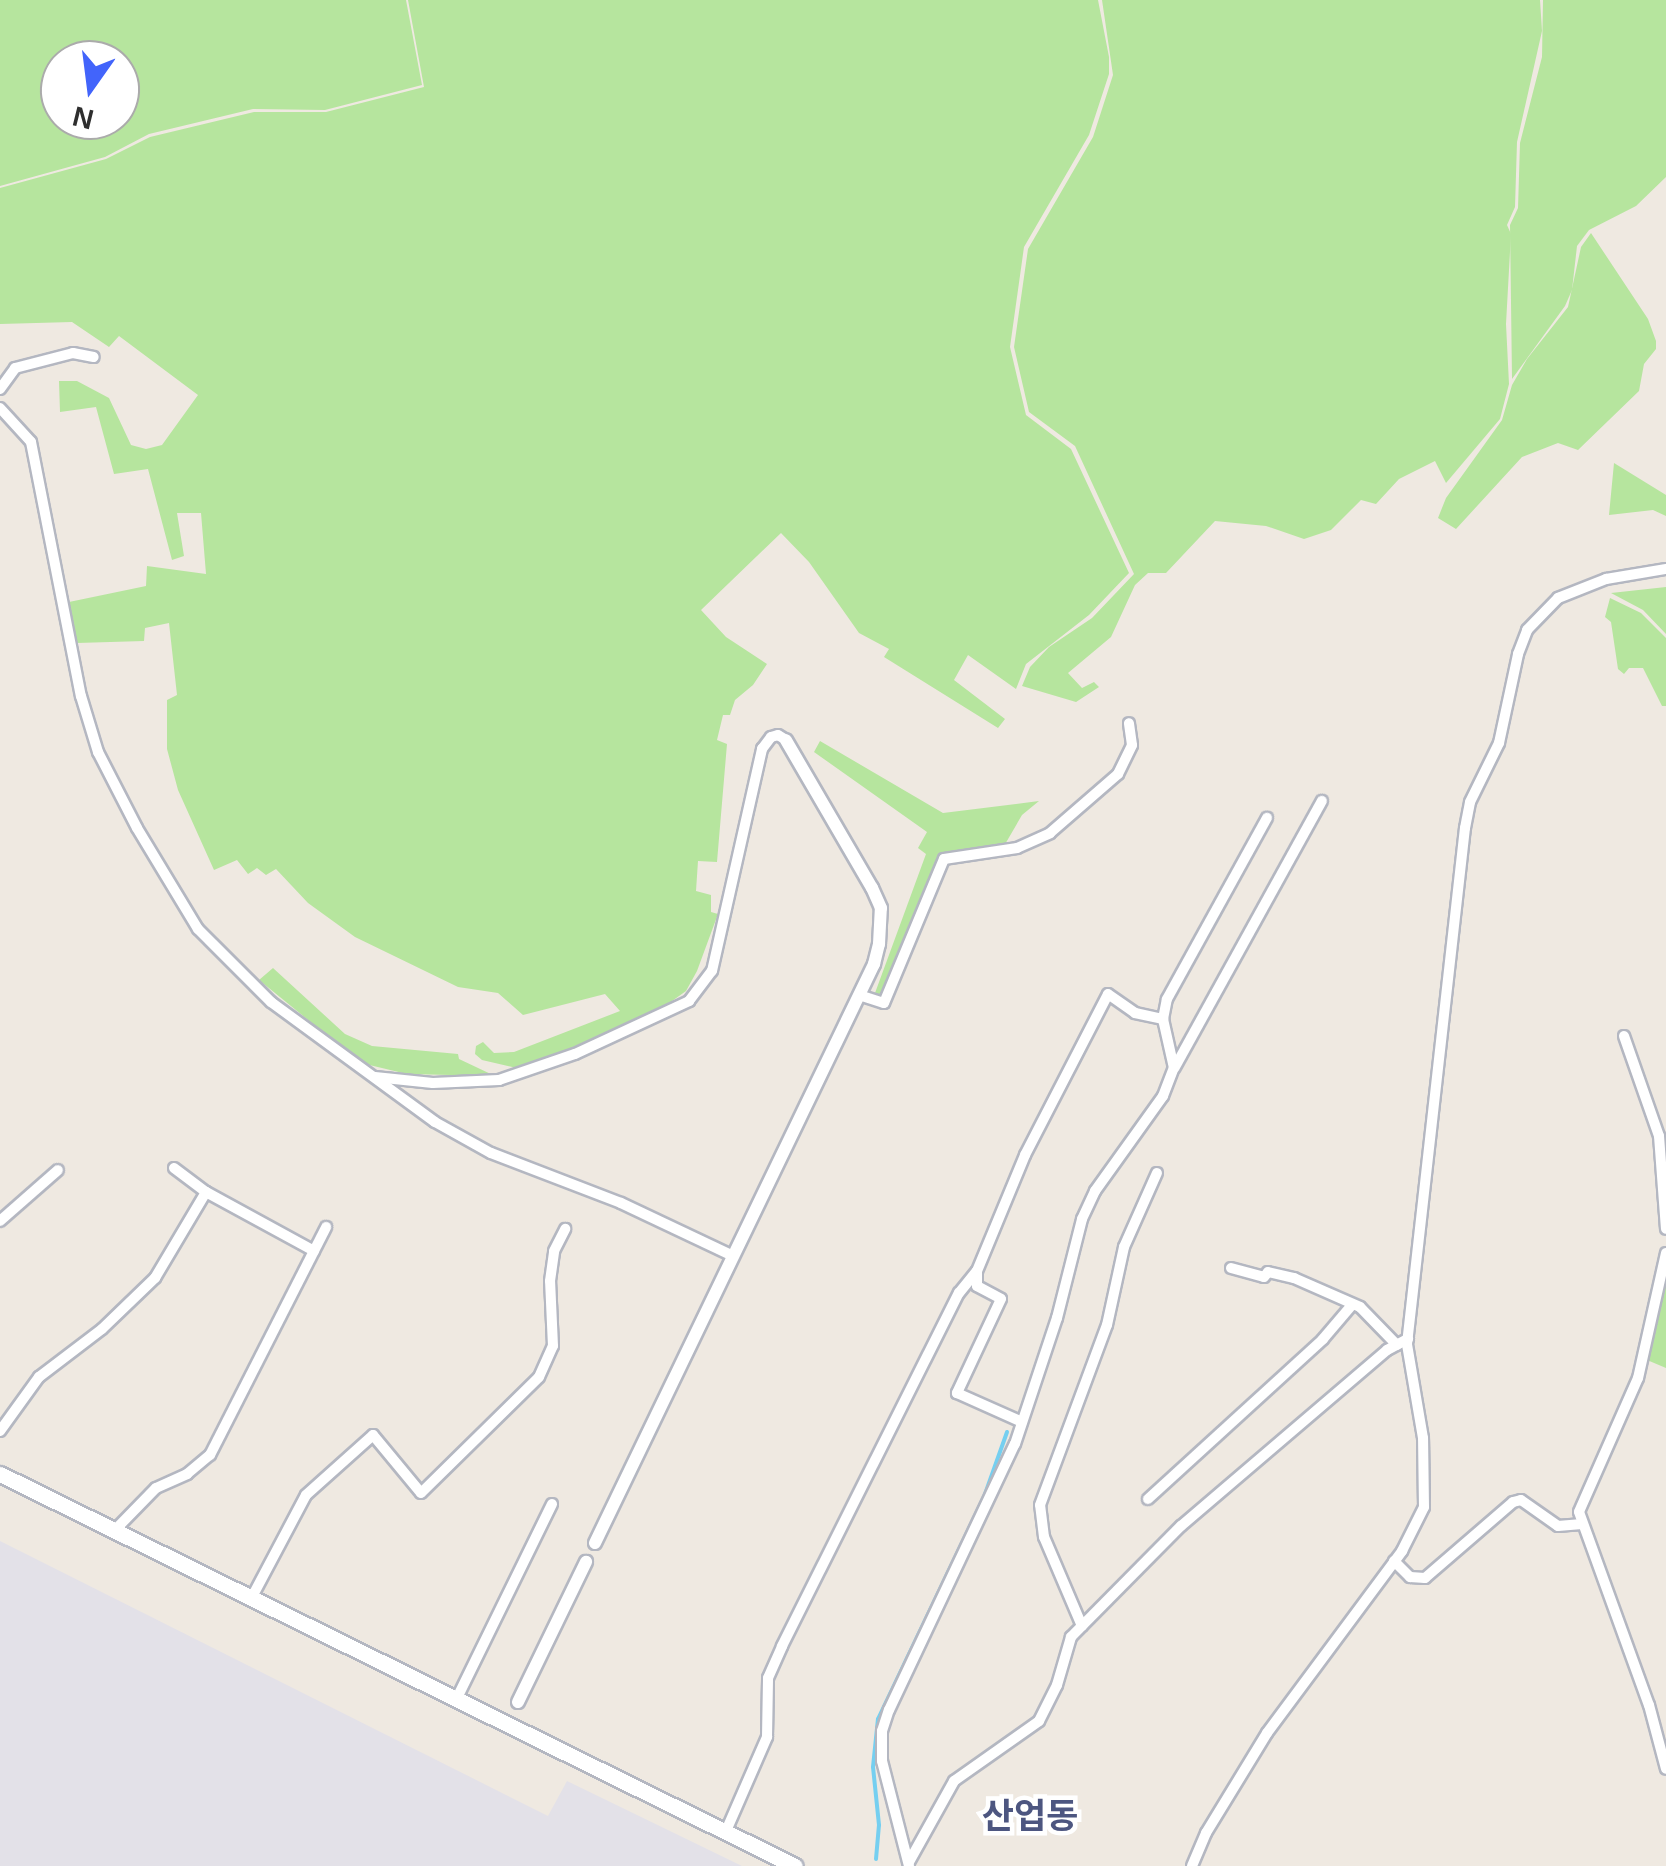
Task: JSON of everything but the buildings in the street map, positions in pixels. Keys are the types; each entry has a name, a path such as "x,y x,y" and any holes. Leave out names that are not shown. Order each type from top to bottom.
{"main road":[{"path":"0,1474 795,1866"}],"street":[{"path":"0,389 15,368 73,353 94,357"},
{"path":"0,408 31,442 84,710 109,778 198,929 271,1002 435,1122 491,1153 622,1203 734,1256"},
{"path":"1192,1866 1206,1833 1267,1733 1418,1526 1425,1499 1423,1438 1402,1342 1465,828 1470,802 1499,744 1518,654 1527,630 1558,598 1606,580 1666,570"},
{"path":"859,996 884,1003 944,859 1018,848 1050,833 1118,774 1132,745 1129,723"},
{"path":"374,1077 433,1082 499,1080 612,1038 688,1001 712,971 762,750 772,737 778,735 786,740 881,908 879,944 859,996 595,1543"},
{"path":"908,1865 882,1761 882,1731 990,1501 1022,1422 1058,1318 1082,1219 1096,1191 1163,1096 1174,1068 1322,801"},
{"path":"1174,1068 1163,1019 1173,986 1267,818"},
{"path":"726,1831 767,1737 768,1678 782,1646 959,1294 977,1271 1025,1155 1108,994 1135,1013 1163,1019"},
{"path":"1624,1036 1659,1136 1666,1229"},
{"path":"174,1168 206,1192 314,1251"},
{"path":"0,1220 58,1170"},
{"path":"1082,1626 1044,1537 1040,1505 1107,1324 1124,1247 1157,1174"},
{"path":"0,1431 39,1377 102,1328 155,1278 206,1192"},
{"path":"114,1531 156,1488 188,1474 210,1455 326,1227"},
{"path":"252,1598 306,1495 373,1435 421,1493 539,1377 553,1346 550,1281 554,1250 565,1228"},
{"path":"1666,1253 1638,1378 1581,1502 1582,1524 1654,1725 1666,1770"},
{"path":"1230,1268 1264,1277 1268,1272 1294,1278 1360,1308 1402,1342"},
{"path":"977,1271 977,1286 1000,1298 957,1393 1022,1422"},
{"path":"1148,1499 1323,1339 1351,1306"},
{"path":"908,1865 954,1781 1039,1722 1056,1685 1066,1646 1082,1626 1180,1526 1402,1342"},
{"path":"1394,1562 1410,1577 1425,1578 1513,1502 1521,1500 1558,1526 1582,1524"},
{"path":"457,1698 552,1504"},
{"path":"518,1702 586,1562"},
{"path":"1654,1725 1666,1717"}],"shaded area":[{"path":"0,1541 548,1816 567,1781 742,1866 0,1866"}],"green space":[{"path":"0,0 406,0 422,85 325,110 253,109 140,139 140,40 40,40 40,140 138,140 105,157 0,186"},
{"path":"408,0 1098,0 1109,57 1109,74 1089,135 1024,247 1010,347 1026,415 1071,449 1129,573 1089,615 1026,664 1016,689 968,655 954,680 1005,719 998,728 884,657 889,649 859,633 809,562 781,533 701,610 726,637 767,664 753,685 735,700 730,715 723,715 717,740 727,744 717,862 698,861 696,891 711,895 711,912 718,914 697,971 686,991 658,1011 586,1046 521,1069 482,1060 475,1054 476,1046 483,1042 494,1053 514,1052 620,1011 605,994 523,1015 498,993 458,987 355,937 308,903 276,869 266,875 257,868 248,874 237,860 214,870 178,790 167,749 167,700 177,695 169,623 145,628 144,641 77,643 69,602 146,586 147,566 206,574 201,513 177,513 184,556 172,560 148,469 114,474 96,407 60,412 59,381 77,381 109,398 131,445 146,449 162,445 198,395 119,336 109,347 72,322 0,324 0,188 106,159 150,137 254,112 326,112 424,87"},
{"path":"1102,0 1540,0 1542,31 1517,142 1515,207 1507,225 1511,234 1506,324 1509,384 1500,419 1446,483 1435,461 1399,479 1376,504 1361,500 1331,530 1304,539 1266,526 1215,521 1166,573 1148,573 1135,585 1111,637 1068,673 1082,688 1094,682 1099,687 1076,702 1022,686 1030,667 1049,647 1092,618 1134,574 1075,446 1029,412 1014,347 1028,249 1093,137 1113,75"},
{"path":"1543,0 1666,0 1666,177 1636,206 1589,230 1577,246 1572,290 1565,306 1512,379 1510,225 1518,208 1520,143 1542,57"},
{"path":"1591,233 1648,319 1656,341 1656,349 1644,364 1639,391 1578,450 1558,443 1522,457 1456,529 1438,518 1446,498 1502,420 1512,385 1527,359 1568,307 1581,247"},
{"path":"1614,463 1666,495 1666,516 1653,510 1609,515"},
{"path":"1666,587 1666,634 1643,610 1611,593"},
{"path":"1610,598 1641,613 1666,638 1666,706 1662,706 1643,668 1629,668 1624,674 1618,669 1611,622 1605,617"},
{"path":"820,741 943,813 1039,801 1022,815 1004,846 943,855 881,995 875,993 926,854 918,848 927,832 814,752"},
{"path":"273,968 345,1034 372,1046 458,1054 459,1059 495,1076 407,1074 361,1063 259,980"},
{"path":"1666,1283 1666,1368 1647,1360"}],"waterway":[{"path":"876,1859 879,1825 873,1767 878,1719 984,1497 1007,1432"}],"district":[{"name":"산업동","path":"1030,1816"}]}
